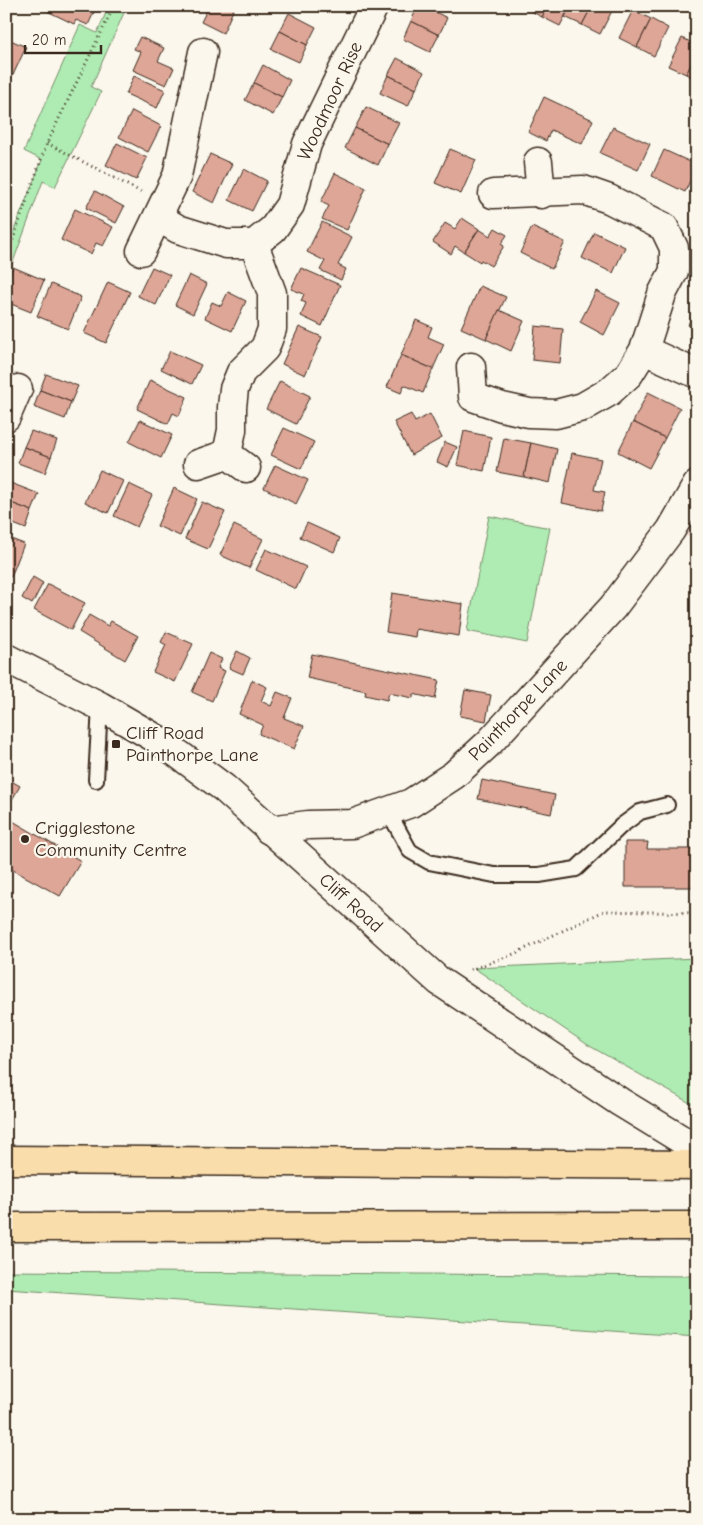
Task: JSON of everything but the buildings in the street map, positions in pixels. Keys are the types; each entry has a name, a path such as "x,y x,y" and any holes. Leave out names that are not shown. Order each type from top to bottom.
{"highway":[{"path":"6,1160 697,1165"},
{"path":"6,1227 697,1226"}],"street":[{"name":"Woodmoor Rise","path":"254,244 273,229 290,205 307,144 374,6"},
{"path":"141,251 177,176 203,52"},
{"path":"538,162 541,194"},
{"path":"472,367 473,397 502,407 529,413 556,414 583,407 609,392 630,374 644,350 662,294 674,271 674,248 664,227 609,199 583,190 541,194 493,194"},
{"path":"160,210 178,229 226,244 254,244 272,293 272,330 266,348 241,372 234,388 232,430 236,461 198,464"},
{"path":"644,350 697,374"},
{"path":"6,417 18,390"},
{"name":"Painthorpe Lane","path":"269,830 308,825 352,824 411,803 454,775 488,742 613,607 690,515 697,485"},
{"name":"Cliff Road","path":"6,658 100,706 162,742 224,788 439,981 620,1102 697,1149"}],"lane":[{"path":"96,780 100,706"},
{"path":"388,811 410,851 429,862 494,875 538,875 576,869 621,826 640,812 667,805"}],"path":[{"path":"6,259 47,143 114,6"},
{"path":"47,143 160,210"},
{"path":"439,981 514,954 604,911 697,913"}],"shaded area":[{"path":"697,506 697,540 679,533"}],"green space":[{"path":"109,6 127,6 91,87 101,92 55,187 43,181 6,281 6,250 42,160 24,151 80,25 97,33"},
{"path":"489,516 550,528 527,643 467,631"},
{"path":"697,958 697,1107 588,1045 474,968"},
{"path":"6,1271 697,1276 697,1337 6,1289"}],"place":[{"name":"Cliff Road Painthorpe Lane","path":"116,744"},
{"name":"Crigglestone Community Centre","path":"25,839"}]}
